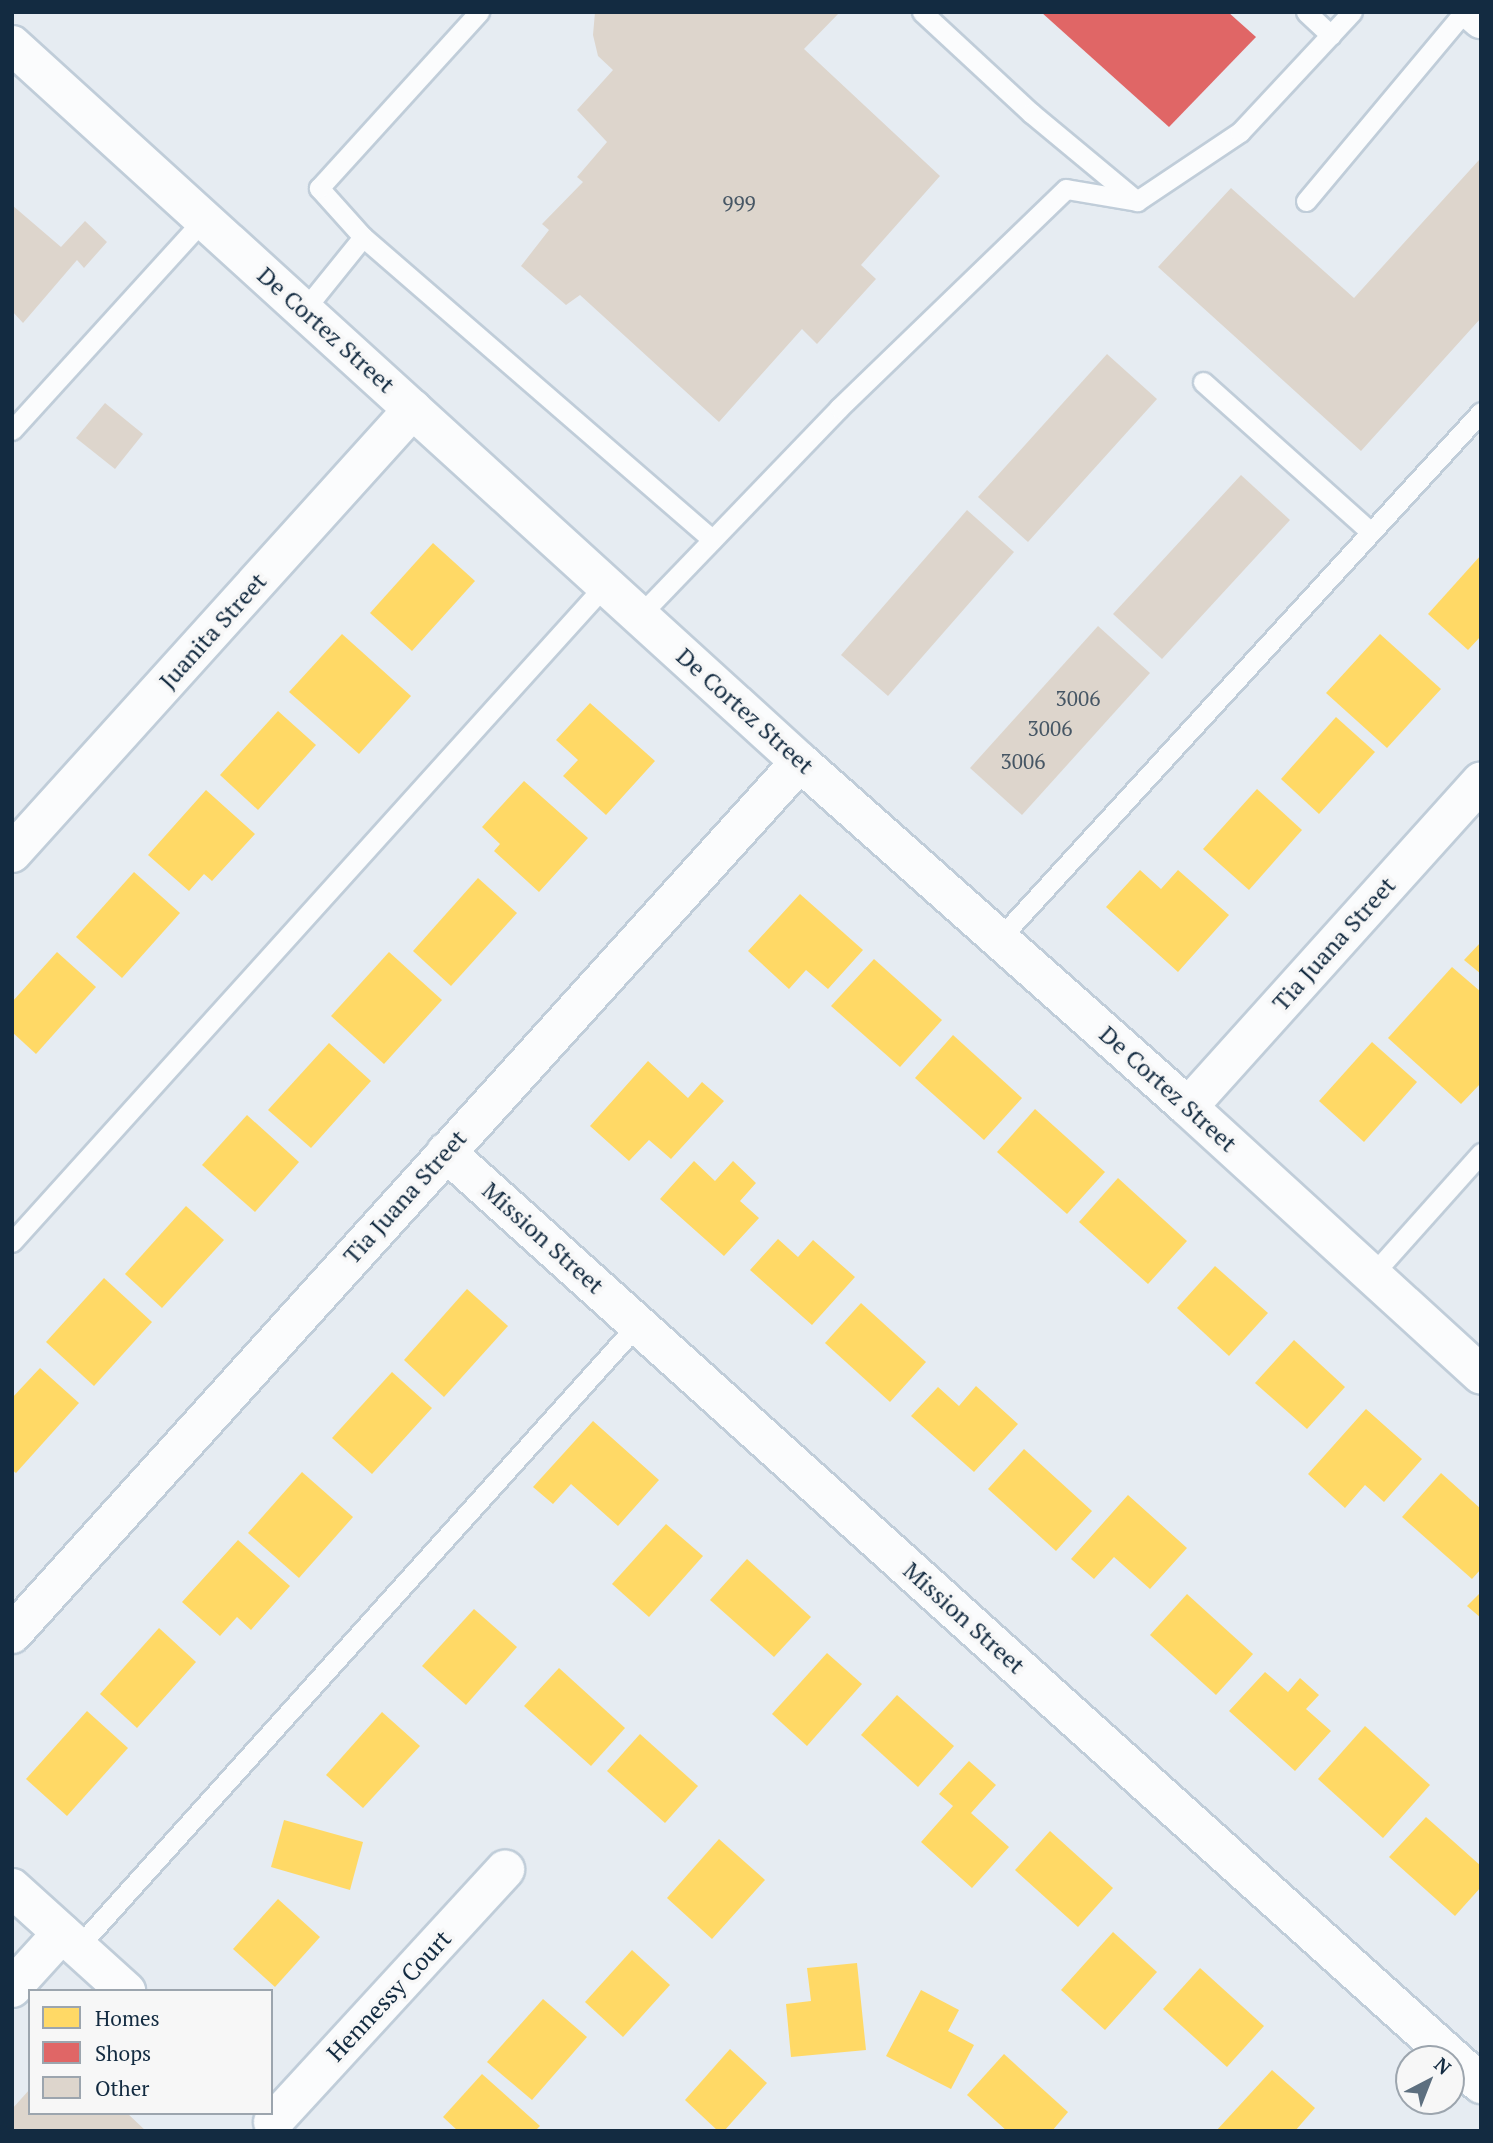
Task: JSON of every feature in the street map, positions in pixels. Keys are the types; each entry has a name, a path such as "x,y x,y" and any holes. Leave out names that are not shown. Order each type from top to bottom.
{"street":[{"path":"1473,12 1481,19"},
{"name":"De Cortez Street","path":"12,45 800,762 1188,1107 1481,1375"},
{"name":"Juanita Street","path":"12,853 413,409"},
{"name":"Tia Juana Street","path":"12,1634 800,762"},
{"name":"Tia Juana Street","path":"1188,1107 1481,782"},
{"name":"Mission Street","path":"446,1152 1481,2084"},
{"name":"Hennessy Court","path":"273,2122 505,1870"},
{"path":"12,1888 124,1989"},
{"path":"12,1988 70,1940"}],"lane":[{"path":"479,12 319,188 363,237 712,539"},
{"path":"922,12 1031,113 1137,201"},
{"path":"1306,12 1331,35"},
{"path":"640,615 839,408 1066,189 1137,201 1240,132 1352,12"},
{"path":"1306,201 1464,12"},
{"path":"12,430 204,219"},
{"path":"304,310 363,237"},
{"path":"1203,382 1371,532"},
{"path":"999,939 1481,412"},
{"path":"12,1242 607,584"},
{"path":"1372,1275 1481,1153"},
{"path":"70,1940 638,1324"}],"building: Homes":[{"path":"433,543 475,581 412,651 370,613"},
{"path":"1481,555 1481,636 1468,650 1428,614"},
{"path":"342,634 411,696 359,754 289,692"},
{"path":"1380,634 1441,689 1387,748 1326,693"},
{"path":"590,703 655,761 606,815 563,776 578,760 556,740"},
{"path":"278,711 316,745 258,810 220,775"},
{"path":"1336,717 1375,752 1319,814 1281,779"},
{"path":"524,781 588,838 539,892 494,851 500,844 482,827"},
{"path":"1257,789 1302,830 1249,890 1203,849"},
{"path":"206,790 255,834 212,881 204,874 189,891 148,855"},
{"path":"1140,870 1161,889 1178,870 1229,915 1178,972 1106,907"},
{"path":"134,872 180,913 122,978 76,937"},
{"path":"478,878 517,913 451,986 413,951"},
{"path":"800,894 863,950 828,989 806,970 789,989 748,951"},
{"path":"1481,942 1481,974 1464,960"},
{"path":"57,952 96,987 36,1054 12,1032 12,1002"},
{"path":"389,952 442,1000 384,1064 331,1016"},
{"path":"874,959 942,1020 900,1067 831,1006"},
{"path":"1452,967 1481,992 1481,1083 1461,1104 1388,1038"},
{"path":"953,1035 1022,1098 984,1140 915,1078"},
{"path":"1372,1042 1417,1082 1364,1142 1319,1101"},
{"path":"329,1043 371,1081 311,1148 268,1110"},
{"path":"648,1061 688,1098 702,1082 724,1101 671,1159 649,1140 629,1161 590,1126"},
{"path":"1035,1109 1105,1172 1067,1214 997,1152"},
{"path":"247,1115 299,1162 255,1212 202,1165"},
{"path":"694,1161 715,1181 733,1161 756,1183 740,1201 759,1218 724,1256 660,1199"},
{"path":"1118,1178 1187,1241 1148,1284 1079,1222"},
{"path":"186,1206 224,1240 162,1308 125,1274"},
{"path":"778,1239 798,1257 813,1240 855,1277 812,1325 750,1270"},
{"path":"1215,1266 1268,1313 1229,1356 1177,1308"},
{"path":"104,1278 152,1322 94,1386 46,1342"},
{"path":"467,1289 508,1326 444,1397 404,1360"},
{"path":"861,1303 926,1362 890,1402 825,1343"},
{"path":"1294,1340 1345,1387 1307,1429 1255,1383"},
{"path":"40,1368 79,1403 16,1473 12,1470 12,1398"},
{"path":"392,1372 432,1408 372,1474 332,1438"},
{"path":"976,1386 1018,1424 974,1472 911,1416 938,1387 959,1406"},
{"path":"1366,1409 1422,1459 1384,1502 1365,1485 1345,1508 1308,1474"},
{"path":"593,1421 659,1480 618,1526 571,1484 553,1504 533,1487"},
{"path":"1024,1449 1092,1511 1056,1551 988,1489"},
{"path":"302,1472 353,1517 299,1578 248,1533"},
{"path":"1441,1473 1481,1509 1481,1569 1472,1579 1402,1517"},
{"path":"1128,1495 1187,1548 1150,1589 1114,1557 1094,1579 1071,1559"},
{"path":"666,1524 703,1556 649,1617 612,1584"},
{"path":"238,1540 290,1586 251,1630 237,1617 220,1636 182,1602"},
{"path":"747,1559 811,1617 774,1657 710,1600"},
{"path":"1481,1592 1481,1618 1467,1606"},
{"path":"1187,1594 1253,1654 1216,1695 1150,1635"},
{"path":"474,1609 517,1647 466,1705 422,1666"},
{"path":"159,1628 196,1662 137,1728 100,1694"},
{"path":"827,1653 862,1684 807,1746 772,1714"},
{"path":"559,1668 625,1728 591,1766 524,1706"},
{"path":"1265,1672 1288,1692 1300,1678 1319,1695 1306,1709 1331,1731 1295,1771 1229,1711"},
{"path":"897,1695 954,1746 918,1787 861,1735"},
{"path":"87,1711 128,1748 67,1816 26,1779"},
{"path":"382,1712 420,1746 363,1808 326,1775"},
{"path":"1365,1726 1430,1785 1383,1838 1318,1779"},
{"path":"640,1734 698,1786 665,1823 607,1771"},
{"path":"969,1761 996,1785 971,1813 1009,1847 972,1888 921,1842 953,1806 939,1794"},
{"path":"1426,1817 1481,1866 1481,1887 1455,1916 1389,1857"},
{"path":"284,1820 363,1842 350,1890 271,1867"},
{"path":"1050,1831 1113,1888 1078,1927 1015,1870"},
{"path":"719,1839 765,1880 712,1939 667,1898"},
{"path":"278,1899 320,1937 275,1987 233,1949"},
{"path":"1113,1932 1157,1972 1105,2030 1061,1990"},
{"path":"632,1950 670,1985 623,2037 585,2002"},
{"path":"857,1963 866,2050 791,2057 786,2004 811,2001 807,1968"},
{"path":"1200,1968 1264,2026 1227,2067 1163,2009"},
{"path":"921,1990 959,2010 948,2031 974,2045 951,2089 886,2056"},
{"path":"543,1999 587,2037 532,2100 487,2062"},
{"path":"730,2049 767,2083 724,2131 718,2131 685,2100"},
{"path":"1004,2054 1068,2112 1052,2131 1007,2131 967,2095"},
{"path":"1272,2070 1315,2108 1295,2131 1216,2131"},
{"path":"482,2074 540,2126 535,2131 458,2131 443,2117"}],"building: Shops":[{"path":"1041,12 1228,12 1256,37 1169,127"}],"building: Other":[{"path":"595,12 840,12 804,49 940,176 861,265 876,279 817,344 802,329 719,422 580,295 566,305 521,266 549,230 542,224 583,182 577,177 607,142 577,110 613,70 598,56 593,35"},
{"path":"1479,160 1481,318 1361,451 1158,267 1231,188 1354,298"},
{"path":"12,205 61,247 85,221 107,242 84,268 77,260 23,323 12,311"},
{"path":"1107,354 1157,399 1028,542 978,497"},
{"path":"105,403 143,434 115,469 76,438"},
{"path":"1241,475 1290,520 1162,659 1113,614"},
{"path":"967,510 1014,552 888,696 841,655"},
{"path":"1098,626 1150,673 1022,815 970,768"},
{"path":"28,2091 28,2115 129,2115 146,2131 12,2131 12,2109"}]}
